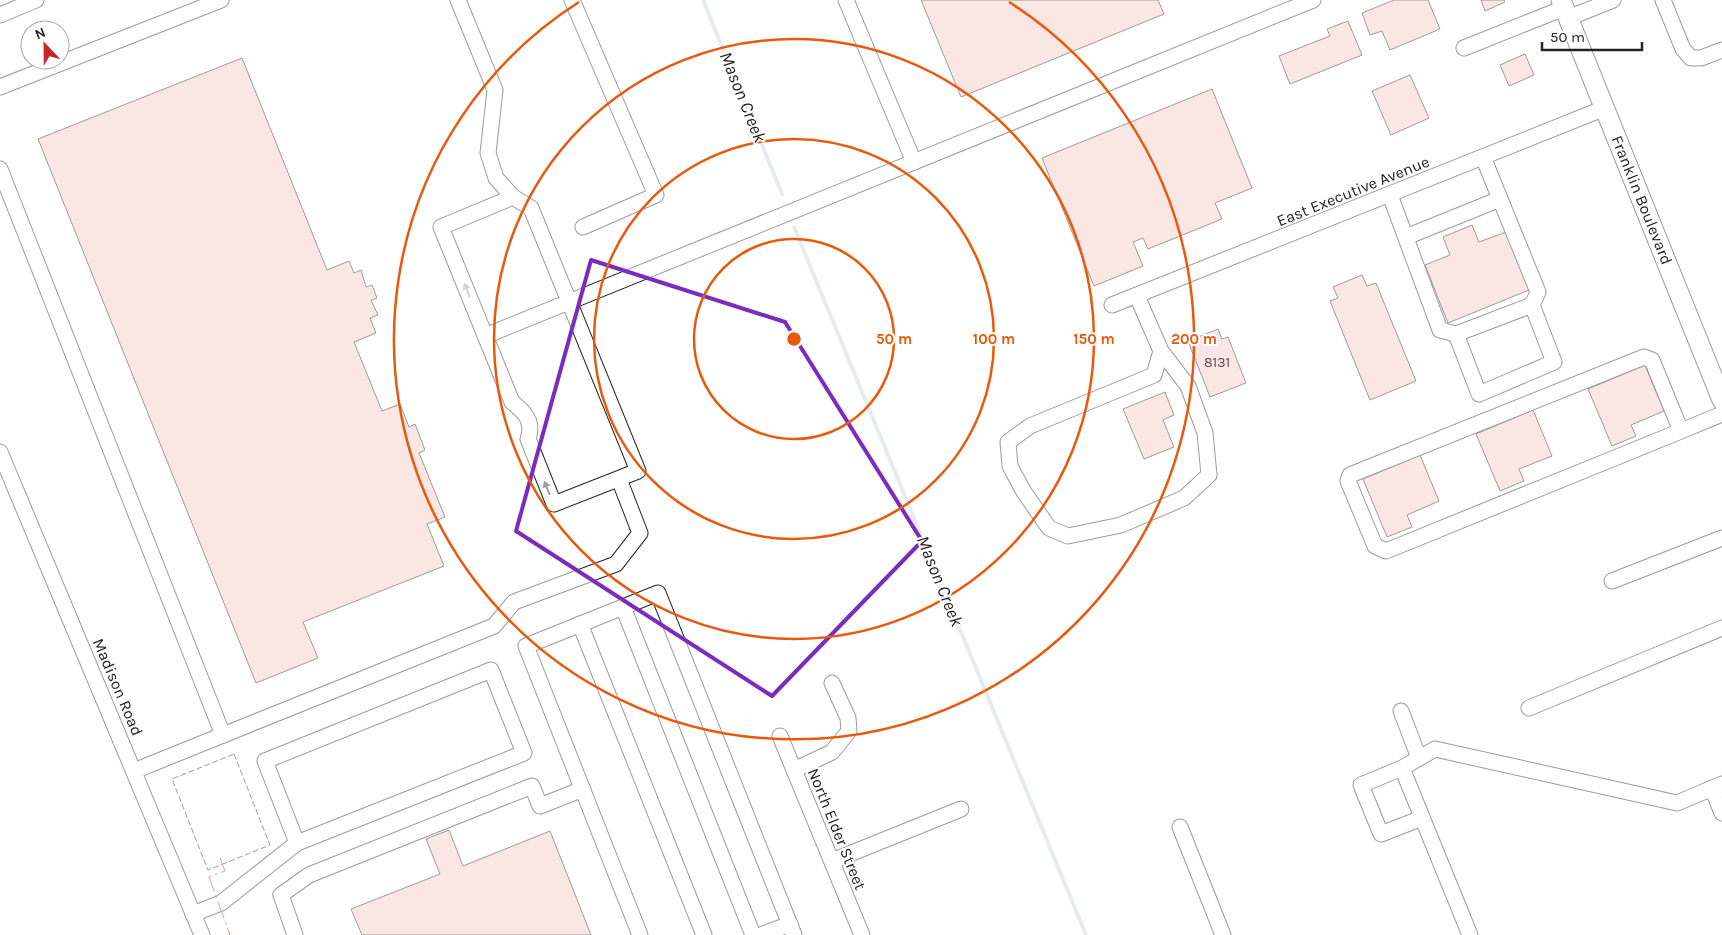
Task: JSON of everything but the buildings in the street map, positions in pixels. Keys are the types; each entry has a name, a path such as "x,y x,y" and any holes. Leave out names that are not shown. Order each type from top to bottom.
{"main road":[{"name":"Franklin Boulevard","path":"1565,9 1722,400"}],"street":[{"path":"0,14 36,0"},
{"path":"0,88 221,0"},
{"path":"458,0 495,90 488,154 506,200"},
{"path":"572,0 656,195 583,227"},
{"path":"846,0 914,162"},
{"path":"485,336 1313,0"},
{"path":"1464,48 1565,9 1613,0"},
{"path":"1663,0 1683,49 1691,58 1701,58 1722,50"},
{"name":"East Executive Avenue","path":"1112,305 1605,108"},
{"path":"1390,195 1440,330 1456,334 1532,305 1538,292 1483,157"},
{"path":"0,169 223,735"},
{"path":"1406,237 1500,199"},
{"path":"506,200 531,208 569,303 638,471 554,504 528,439 531,429 525,413 512,402 441,227 506,200"},
{"path":"1137,296 1161,351 1188,386 1204,433 1209,475 1184,498 1121,525 1068,536 1049,528 1024,492 1010,466 1008,442 1030,426 1154,374 1161,351"},
{"path":"1456,334 1479,394 1554,362 1532,305"},
{"path":"1681,431 1652,360 1644,356 1350,475 1348,481 1375,546 1386,551 1681,431 1722,414"},
{"name":"Madison Road","path":"0,452 202,935"},
{"path":"134,771 494,626 514,602 616,564 640,533 619,479"},
{"path":"1612,581 1722,538"},
{"path":"640,935 526,646 658,593 792,929 761,935"},
{"path":"623,607 753,935"},
{"path":"580,624 704,935"},
{"path":"1529,708 1722,628"},
{"path":"193,914 221,903 297,843 524,753 491,670 265,761 297,843"},
{"path":"794,770 832,752 849,731 848,718 832,683"},
{"path":"1401,711 1420,758"},
{"name":"North Elder Street","path":"780,736 862,935"},
{"path":"1422,818 1381,834 1361,785 1402,768 1435,749 1676,803 1717,786 1722,813"},
{"path":"1402,768 1470,935"},
{"path":"295,935 281,896 309,875 532,786 540,806 583,790"},
{"path":"832,861 961,809"},
{"path":"1180,827 1223,935"}],"highlighted area":[{"path":"591,260 785,322 922,541 772,696 516,531"}],"waterway":[{"name":"Mason Creek","path":"703,0 782,194"},
{"name":"Mason Creek","path":"794,227 1086,935"}],"fence":[{"path":"234,754 270,845 208,870 172,779 234,754"}],"power":[{"path":"220,858 225,871 209,877 230,935"}]}
